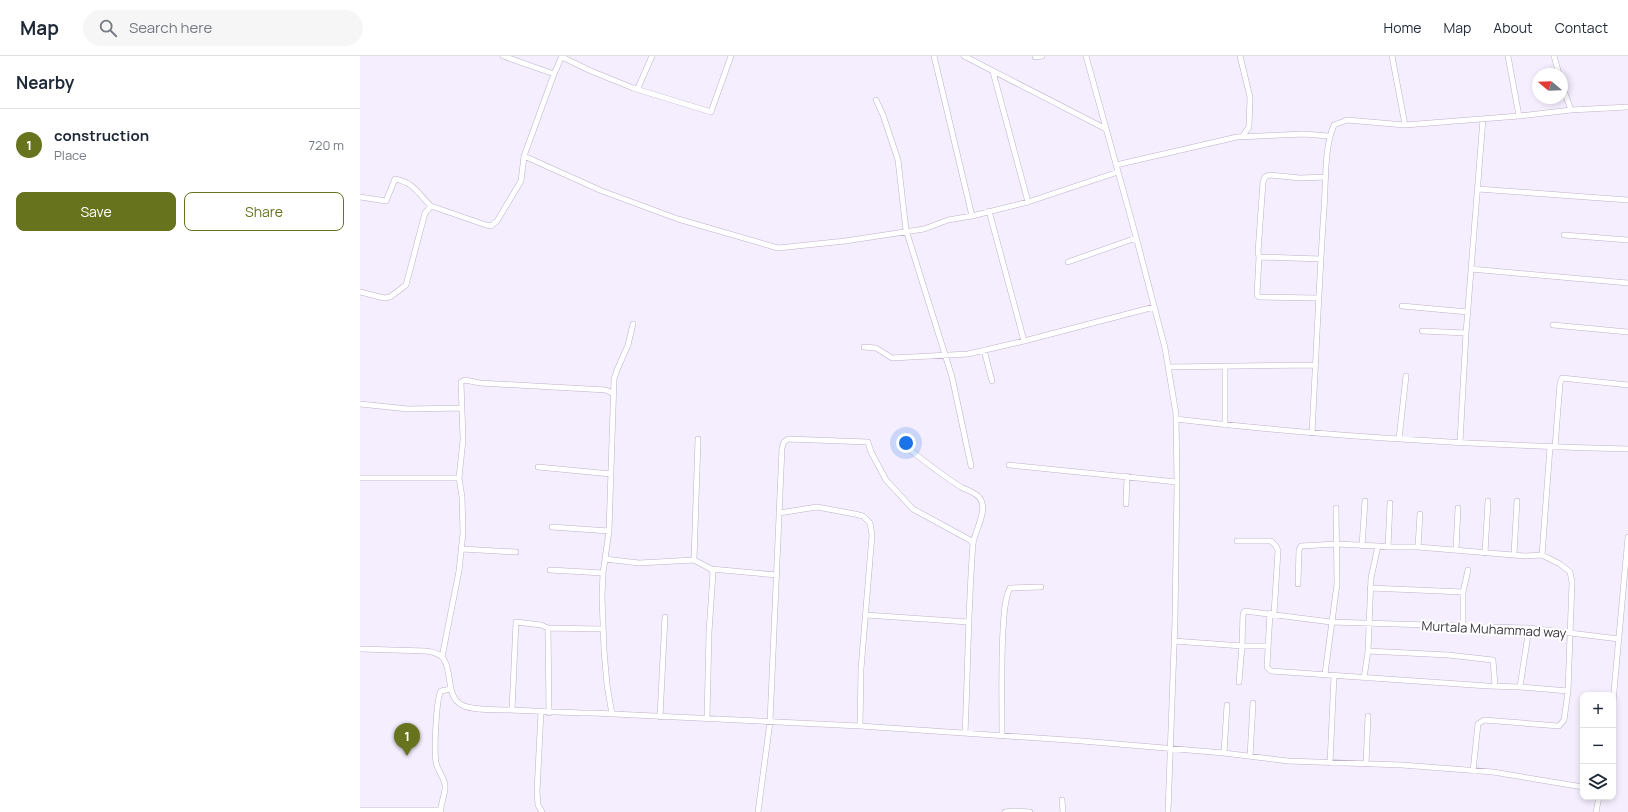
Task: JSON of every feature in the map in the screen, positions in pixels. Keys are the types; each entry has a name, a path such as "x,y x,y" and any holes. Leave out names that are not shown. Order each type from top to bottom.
{"street":[{"path":"503,56 554,74"},
{"path":"360,197 386,200 395,179 405,181 413,185 421,197 431,206 492,226 497,221 520,182 524,156 562,56 591,71 634,88 711,112 731,56"},
{"path":"638,88 652,56"},
{"path":"934,56 972,216"},
{"path":"964,56 1106,129"},
{"path":"1034,57 1042,56"},
{"path":"1086,56 1154,307 1168,367 1176,419 1177,482 1174,641 1168,812"},
{"path":"1240,56 1250,97 1249,127 1242,137"},
{"path":"1392,56 1404,125"},
{"path":"1508,56 1519,116"},
{"path":"1554,56 1557,68"},
{"path":"993,72 1028,202"},
{"path":"876,100 883,115 898,160 906,230 946,355 965,431 971,466"},
{"path":"1568,102 1571,110"},
{"path":"1312,433 1320,259 1330,136 1334,125 1347,120 1404,125 1519,116 1571,110 1628,107"},
{"path":"1460,442 1466,333 1483,119"},
{"path":"1116,165 1242,137 1304,134 1330,136"},
{"path":"524,156 602,191 678,219 778,248 845,241 906,230 924,229 948,220 972,216 1028,202 1118,172"},
{"path":"1318,298 1259,297 1257,295 1258,252 1263,182 1265,177 1269,175 1300,178 1326,177"},
{"path":"1478,189 1628,200"},
{"path":"360,292 384,298 390,297 406,285 425,213 431,206"},
{"path":"989,211 1024,341"},
{"path":"1564,235 1628,240"},
{"path":"1068,262 1136,238"},
{"path":"1259,256 1320,259"},
{"path":"1472,269 1628,283"},
{"path":"1402,306 1468,312"},
{"path":"864,347 876,348 892,358 920,355 968,354 1154,307"},
{"path":"612,714 607,685 602,629 603,573 609,531 614,379 616,370 628,345 633,324"},
{"path":"1553,325 1628,332"},
{"path":"1422,330 1466,333"},
{"path":"984,350 992,381"},
{"path":"1168,367 1315,365"},
{"path":"1225,366 1225,425"},
{"path":"1399,439 1406,376"},
{"path":"1542,555 1560,383 1562,378 1628,385"},
{"path":"442,657 462,549 462,497 459,478 463,440 461,382 465,380 480,383 606,390 614,394"},
{"path":"360,404 408,409 462,408"},
{"path":"1176,419 1312,433 1399,439 1553,447 1628,448"},
{"path":"694,560 698,439"},
{"path":"758,812 770,722 782,448 786,440 868,442 871,452 886,480 913,509 970,540 973,544"},
{"path":"900,442 935,469 977,495 983,504 982,515 973,544 968,622 965,733"},
{"path":"1009,464 1177,482"},
{"path":"538,467 611,474"},
{"path":"1126,504 1127,476"},
{"path":"360,478 459,478"},
{"path":"1362,546 1365,501"},
{"path":"1485,553 1488,501"},
{"path":"1514,554 1517,501"},
{"path":"1388,547 1390,503"},
{"path":"779,513 817,507 863,516 870,523 872,535 861,669 860,726"},
{"path":"1325,674 1336,584 1336,508"},
{"path":"1456,550 1458,508"},
{"path":"1418,547 1420,514"},
{"path":"552,527 609,531"},
{"path":"1614,692 1628,537"},
{"path":"1237,541 1271,541 1276,546 1278,551 1272,614 1267,646 1267,667 1269,670 1334,676 1568,691"},
{"path":"1298,584 1299,550 1301,546 1337,544 1418,547 1485,553 1542,555 1560,564 1570,572 1572,582 1568,691 1564,720 1559,726 1484,720 1480,722 1478,724 1473,770"},
{"path":"1364,678 1368,651 1370,588 1378,546"},
{"path":"462,549 516,552"},
{"path":"605,560 639,563 694,560 711,569 777,575"},
{"path":"707,718 709,632 713,573 711,569"},
{"path":"550,570 603,573"},
{"path":"1463,626 1463,592 1468,570"},
{"path":"1002,736 1002,648 1004,617 1008,593 1010,588 1040,587"},
{"path":"1370,588 1463,592"},
{"name":"Murtala Muhammad way","path":"1242,646 1245,611 1332,622 1529,628 1619,639"},
{"path":"866,615 968,622"},
{"path":"660,717 664,618"},
{"path":"512,710 516,622 541,625 548,628 602,629"},
{"path":"548,628 549,713"},
{"path":"1520,687 1529,628"},
{"path":"1174,641 1242,646 1267,646"},
{"path":"1239,682 1242,646"},
{"path":"360,649 426,651 435,653 442,657 446,665 454,696 462,705 483,709 860,726 1082,741 1170,750 1224,753 1288,761 1402,765 1473,770 1580,786"},
{"path":"1368,651 1448,655 1493,660 1495,686"},
{"path":"1330,763 1334,676"},
{"path":"360,810 441,811 445,786 436,761 435,738 438,699 441,691 451,688"},
{"path":"1250,756 1253,703"},
{"path":"1224,753 1228,705"},
{"path":"541,712 537,792 538,805 542,812"},
{"path":"1366,764 1368,716"},
{"path":"1062,800 1062,812"},
{"path":"1596,812 1598,800"},
{"path":"1005,812 1030,812"}],"place":[{"name":"construction","path":"407,756"}]}
